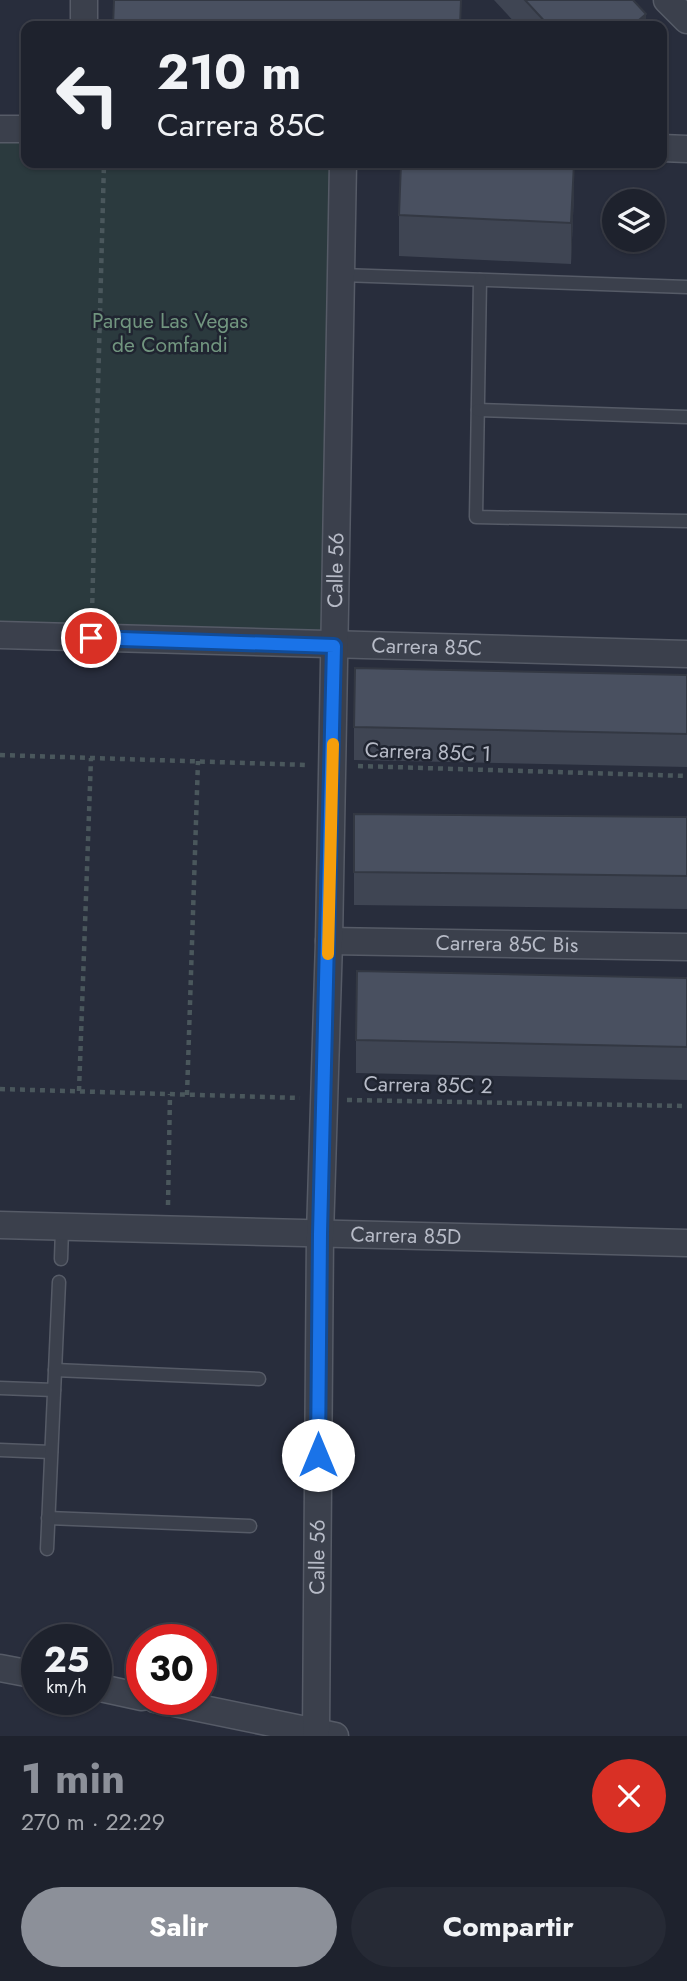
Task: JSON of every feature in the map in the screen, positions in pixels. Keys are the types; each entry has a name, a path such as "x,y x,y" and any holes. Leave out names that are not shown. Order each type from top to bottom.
{"street":[{"path":"84,21 85,0"},
{"path":"667,0 687,20"},
{"path":"0,129 21,129"},
{"path":"667,148 687,149"},
{"name":"Calle 56","path":"326,1734 320,1234 329,942 343,168"},
{"name":"Carrera 85C","path":"0,635 687,654"},
{"name":"Carrera 85C Bis","path":"329,942 687,947"},
{"name":"Carrera 85D","path":"0,1226 687,1243"},
{"path":"0,1668 21,1672"},
{"path":"217,1712 326,1734"}],"lane":[{"path":"341,275 687,287"},
{"path":"480,280 476,517 687,521"},
{"path":"478,410 687,417"},
{"path":"61,1259 62,1228"},
{"path":"47,1549 59,1282"},
{"path":"55,1370 259,1379"},
{"path":"0,1388 54,1390"},
{"path":"0,1450 51,1452"},
{"path":"48,1518 250,1527"}],"path":[{"path":"91,638 104,168"},
{"name":"Carrera 85C 1","path":"0,755 687,776"},
{"path":"79,1091 90,758"},
{"path":"187,1095 198,761"},
{"name":"Carrera 85C 2","path":"0,1089 687,1106"},
{"path":"168,1230 170,1094"}],"green space":[{"name":"Parque Las Vegas de Comfandi","path":"0,129 21,129 21,168 343,168 334,646 0,635"}],"building":[{"path":"114,0 461,0 460,21 113,21"},
{"path":"525,0 633,0 646,14 638,21 544,21"},
{"path":"401,168 574,168 571,223 399,215"},
{"path":"355,668 687,675 687,734 354,727"},
{"path":"354,814 687,817 687,876 354,872"},
{"path":"357,971 687,978 687,1047 356,1040"}],"slow traffic":[{"path":"328,954 333,744"}],"route":[{"path":"91,638 334,646 320,1234 318,1455"}]}
